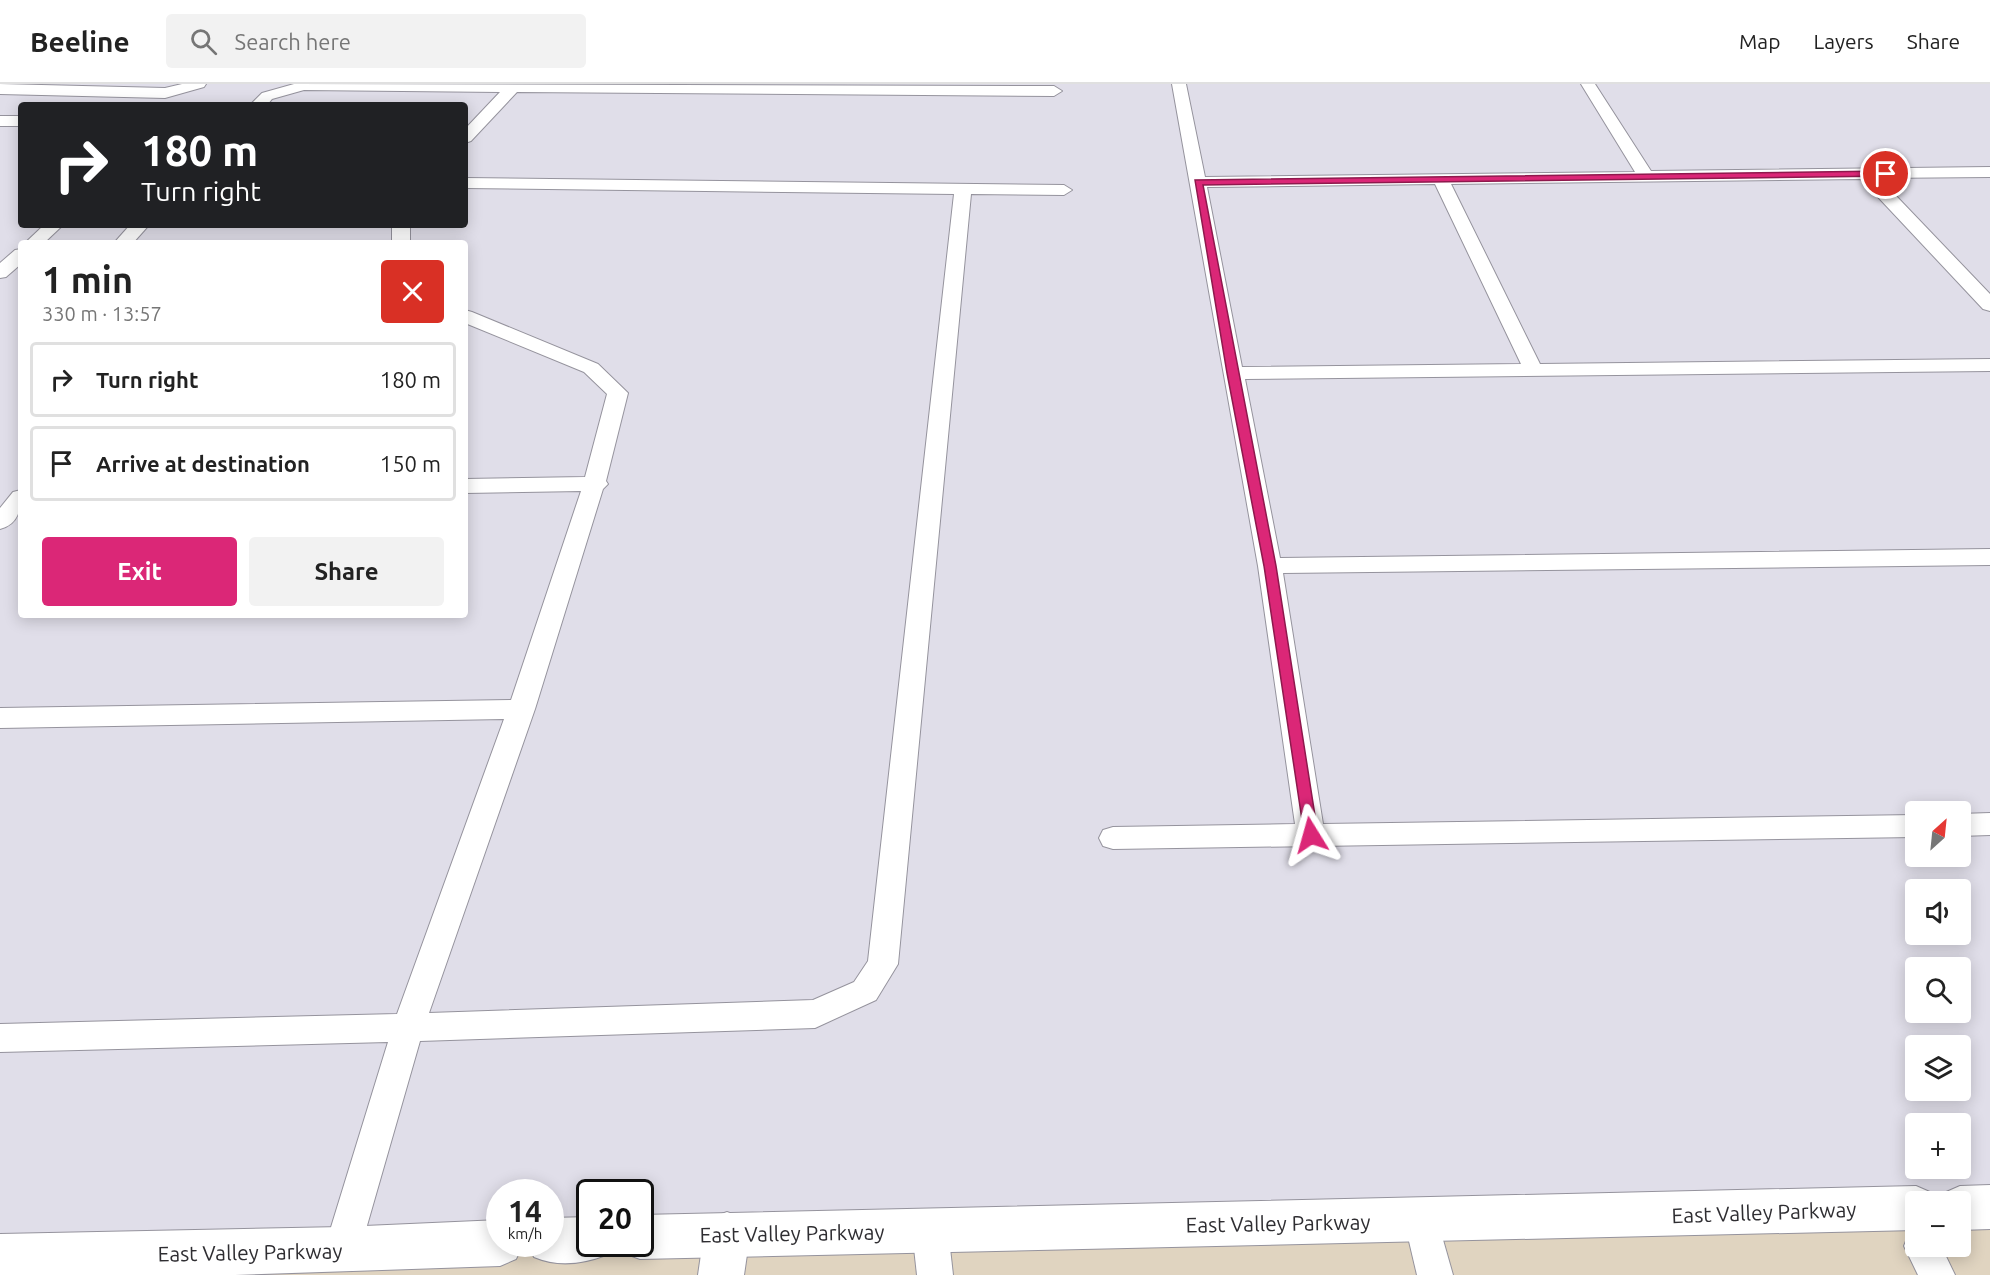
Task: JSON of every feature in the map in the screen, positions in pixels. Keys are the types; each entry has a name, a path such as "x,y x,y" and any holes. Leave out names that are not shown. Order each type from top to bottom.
{"main road":[{"path":"1971,1208 1990,1207"},
{"name":"East Valley Parkway","path":"654,1240 724,1254 930,1230 1422,1220 1905,1225"},
{"name":"East Valley Parkway","path":"0,1257 319,1258 486,1244"}],"lane":[{"path":"0,89 165,93 199,84"},
{"path":"1179,84 1270,566 1311,835"},
{"path":"1588,84 1646,176"},
{"path":"261,102 267,96 304,86 740,86 1054,91"},
{"path":"468,135 513,87"},
{"path":"0,121 18,122"},
{"path":"1198,182 1990,172"},
{"path":"1866,174 1990,305"},
{"path":"1440,178 1534,371"},
{"path":"468,183 1064,190"},
{"path":"0,1038 408,1028 815,1014 865,991 883,964 963,189"},
{"path":"37,240 51,228"},
{"path":"126,240 137,228"},
{"path":"0,273 18,257"},
{"path":"319,1258 408,1028 522,709 597,483 618,393 591,368 468,317"},
{"path":"1232,373 1990,365"},
{"path":"468,486 597,483"},
{"path":"0,522 18,501"},
{"path":"1270,566 1990,557"},
{"path":"0,718 522,709"},
{"path":"1971,825 1990,824"},
{"path":"1113,838 1905,826"},
{"path":"1422,1220 1435,1275"},
{"path":"930,1230 935,1275"},
{"path":"1928,1257 1937,1275"}],"shaded area":[{"path":"1990,1207 1990,1275 0,1275 0,1257 486,1244 486,1257 564,1257 564,1244 576,1244 576,1257 654,1257 654,1244 1905,1208 1905,1257 1971,1257 1971,1208"}],"route":[{"path":"1311,835 1270,566 1198,182 1886,174"}]}
